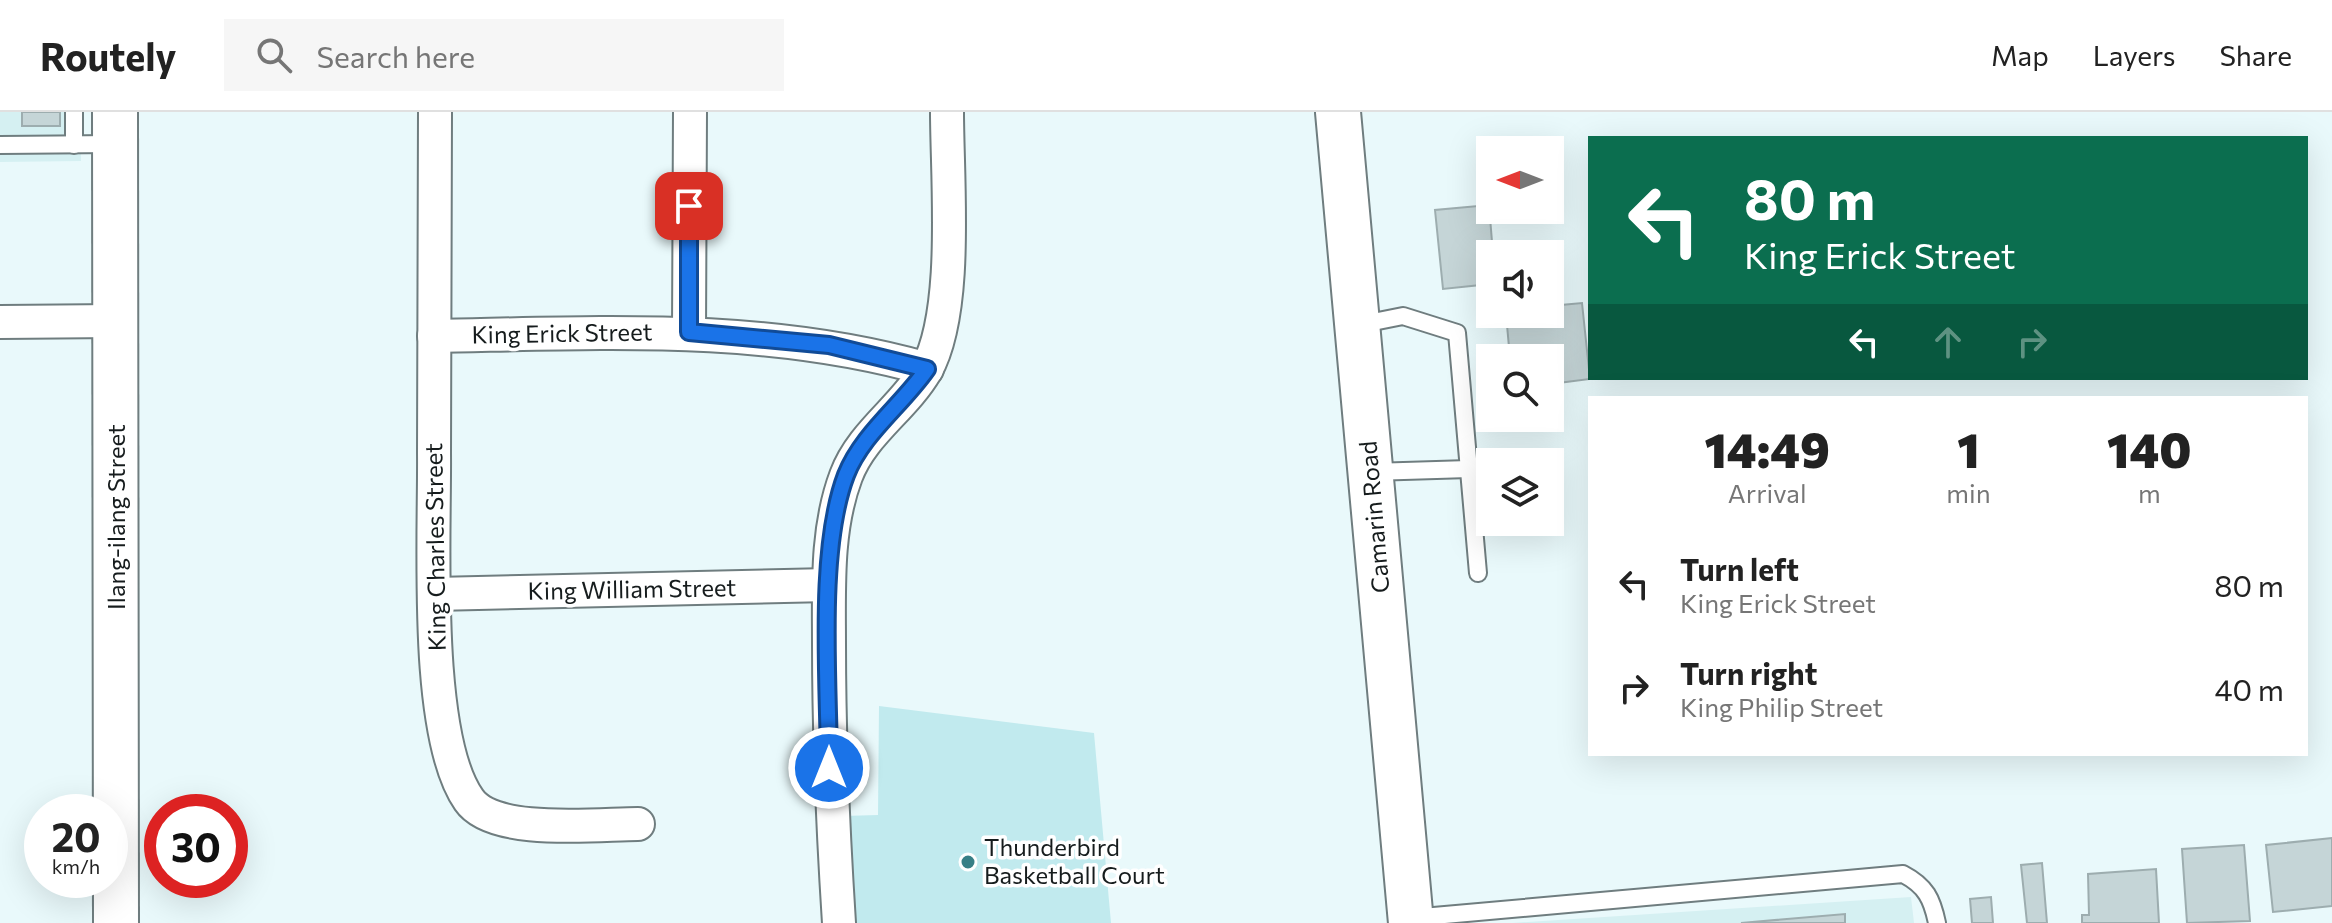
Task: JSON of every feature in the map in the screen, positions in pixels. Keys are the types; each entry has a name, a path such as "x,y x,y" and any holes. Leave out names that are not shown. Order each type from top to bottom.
{"main road":[{"name":"Camarin Road","path":"1338,112 1411,920"},
{"name":"Ilang-ilang Street","path":"102,134 117,321 116,923"}],"street":[{"name":"King Charles Street","path":"435,112 435,594 439,689 447,749 470,802 498,820 638,824"},
{"path":"689,332 690,112"},
{"path":"839,923 829,768 832,534 846,475 867,438 909,395 927,369 940,336 945,290 947,112"},
{"path":"0,322 117,321"},
{"name":"King Erick Street","path":"434,336 689,332 829,345 927,369"},
{"name":"King William Street","path":"435,594 829,585"}],"lane":[{"path":"74,112 102,134"},
{"path":"0,145 102,134"},
{"path":"1357,325 1403,316 1457,333 1478,573"},
{"path":"1371,472 1469,469"},
{"path":"1411,920 1502,916 1903,874 1921,883 1932,900 1937,923"}],"shaded area":[{"path":"0,112 80,112 81,161 0,162"},
{"path":"879,706 1094,733 1111,923 850,923 843,816 878,815"},
{"path":"1911,897 1914,923 1512,923"}],"building":[{"path":"22,112 60,112 60,126 22,126"},
{"path":"1476,206 1476,224 1491,224 1492,240 1476,240 1476,285 1443,289 1435,210"},
{"path":"1582,303 1588,379 1564,382 1564,344 1509,344 1507,328 1564,328 1564,305"},
{"path":"2332,838 2332,906 2273,912 2266,845"},
{"path":"2244,845 2250,921 2187,923 2182,849"},
{"path":"2042,863 2047,923 2027,923 2021,865"},
{"path":"2156,869 2159,923 2082,923 2082,915 2089,915 2088,874"},
{"path":"1991,897 1993,923 1972,923 1970,899"},
{"path":"1845,914 1845,923 1741,923"}],"place":[{"name":"Thunderbird Basketball Court","path":"968,862"}],"route":[{"path":"689,206 689,332 829,345 927,369 909,395 867,438 846,475 832,534 829,585 829,768"}]}
